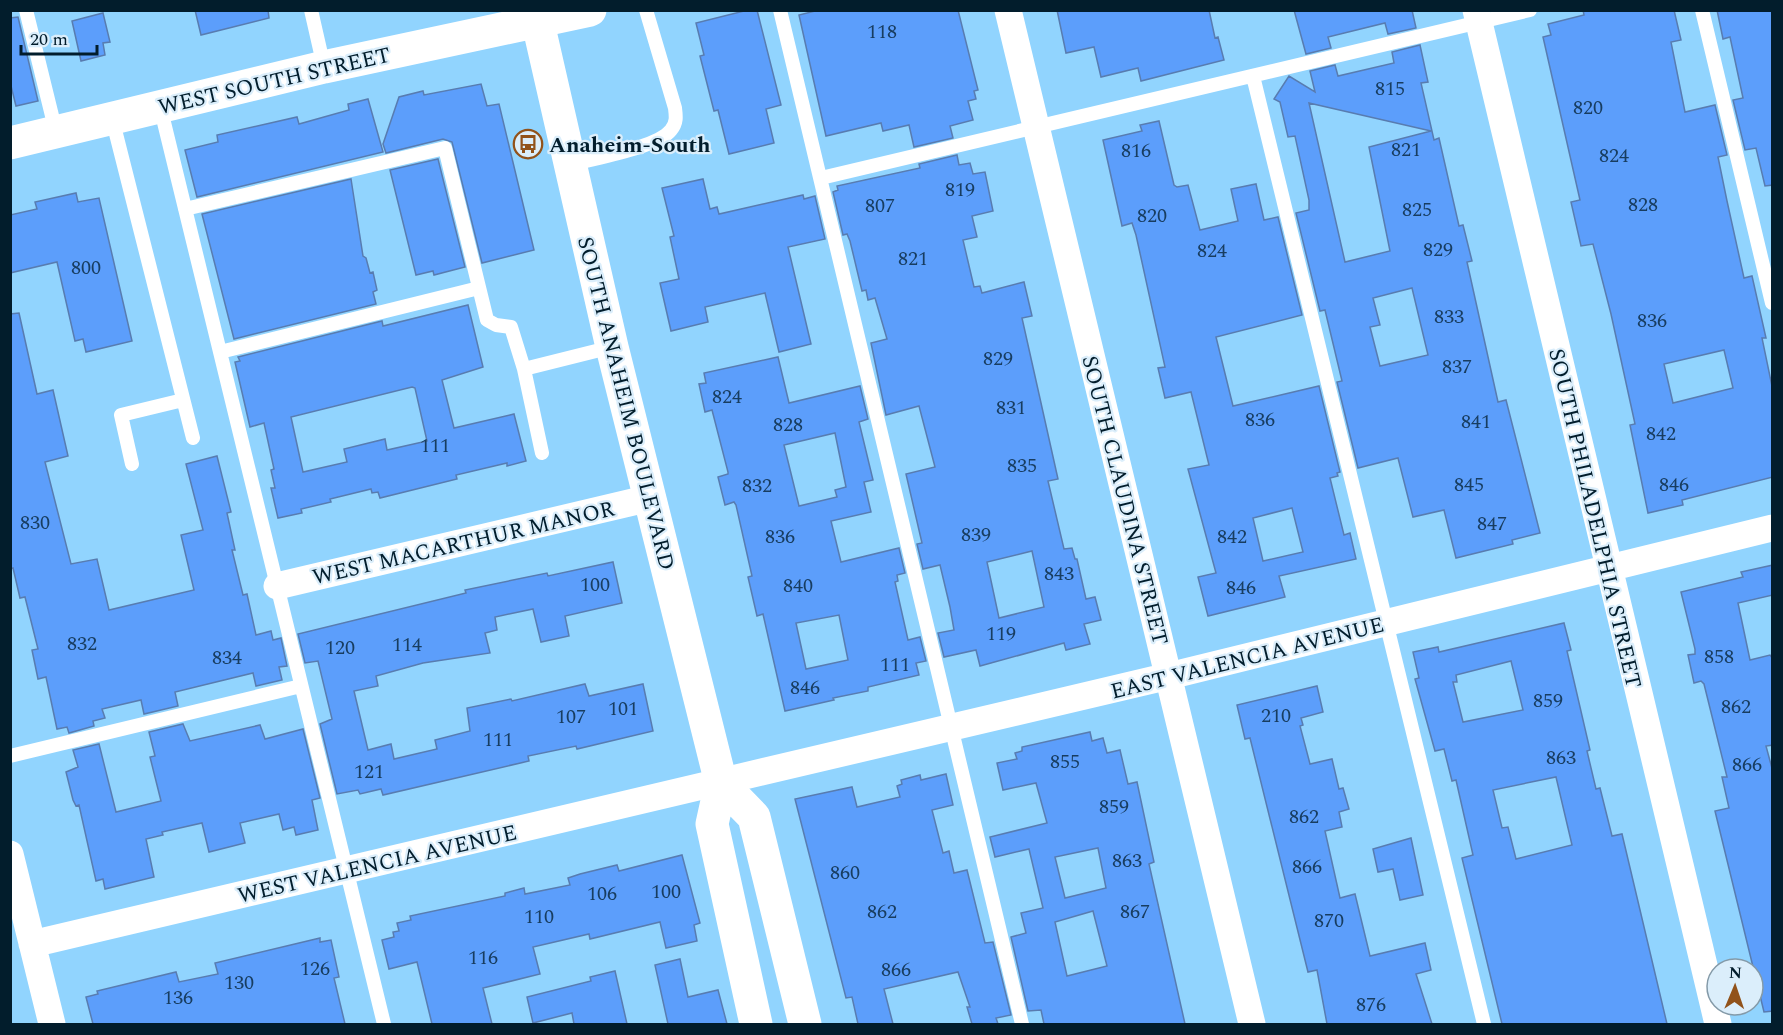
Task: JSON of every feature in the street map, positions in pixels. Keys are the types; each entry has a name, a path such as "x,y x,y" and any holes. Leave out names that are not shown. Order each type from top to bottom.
{"main road":[{"name":"WEST SOUTH STREET","path":"10,143 536,15 590,10"},
{"name":"SOUTH ANAHEIM BOULEVARD","path":"536,15 612,348 721,783 712,824 756,1024"},
{"path":"721,783 754,817 805,1024"}],"street":[{"name":"SOUTH CLAUDINA STREET","path":"1008,10 1252,1024"},
{"name":"SOUTH PHILADELPHIA STREET","path":"1477,16 1607,569 1718,1024"},
{"name":"WEST MACARTHUR MANOR","path":"277,586 650,498"},
{"name":"EAST VALENCIA AVENUE","path":"721,783 1773,528"},
{"name":"WEST VALENCIA AVENUE","path":"32,944 721,783"},
{"path":"10,854 52,1024"}],"lane":[{"path":"26,10 56,132"},
{"path":"311,10 324,67"},
{"path":"570,165 654,141 672,129 676,120 675,108 646,10"},
{"path":"780,10 1022,1024"},
{"path":"821,178 1253,76 1477,16 1530,10"},
{"path":"1701,10 1773,303"},
{"path":"1253,76 1484,1024"},
{"path":"160,106 384,1024"},
{"path":"112,118 193,438"},
{"path":"185,209 445,148 487,320 496,325 511,327 524,369 542,453"},
{"path":"220,352 479,288"},
{"path":"524,369 612,348"},
{"path":"132,464 121,415 183,400"},
{"path":"10,756 301,686"}],"building":[{"path":"195,10 268,10 269,18 201,35"},
{"path":"748,10 757,10 781,105 766,109 774,143 729,154 718,110 714,111 700,56 704,55 696,23"},
{"path":"819,10 958,10 978,90 974,91 976,99 968,101 973,120 950,126 953,138 914,147 909,125 883,131 881,123 826,136 799,15"},
{"path":"1057,10 1209,10 1215,38 1218,37 1224,60 1141,81 1138,68 1101,77 1094,47 1066,53"},
{"path":"1294,10 1412,10 1416,28 1388,34 1385,23 1328,37 1331,48 1306,54"},
{"path":"1583,10 1674,10 1681,40 1671,42 1685,112 1715,105 1727,155 1718,157 1744,278 1752,276 1766,338 1762,338 1773,391 1773,477 1682,500 1683,505 1648,513 1630,425 1635,424 1611,314 1593,244 1581,246 1571,202 1580,200 1543,37 1551,35 1548,24 1584,15","holes":["1724,350 1733,388 1673,403 1664,364"]},
{"path":"1717,10 1773,10 1773,185 1765,186 1756,148 1745,150 1733,100 1743,98 1730,37 1723,39"},
{"path":"103,13 110,42 103,43 105,55 81,61 72,21"},
{"path":"18,17 38,101 16,106 10,82 10,18"},
{"path":"1420,45 1428,82 1421,83 1434,140 1439,138 1459,226 1463,225 1472,261 1467,262 1498,402 1506,400 1540,533 1512,540 1513,544 1456,558 1444,510 1413,517 1398,458 1358,468 1337,382 1342,381 1325,310 1320,311 1296,213 1309,210 1309,200 1295,136 1288,137 1280,102 1274,99 1289,76 1315,92 1310,71 1335,65 1338,76 1394,63 1392,52","holes":["1309,103 1431,131 1369,147 1390,251 1345,262","1412,288 1428,355 1380,366 1370,327 1380,325 1373,298"]},
{"path":"481,84 487,106 499,104 534,250 482,263 452,142 443,139 386,153 383,144 399,97 423,91 424,95"},
{"path":"368,99 383,152 197,197 185,150 218,142 217,135 297,117 299,124 349,110 348,104"},
{"path":"1159,121 1174,185 1177,187 1188,185 1200,230 1238,221 1231,189 1256,184 1264,220 1278,217 1302,315 1216,337 1233,406 1319,386 1340,472 1337,473 1338,476 1330,478 1344,535 1350,533 1356,559 1279,576 1285,597 1208,616 1198,577 1216,573 1188,469 1209,465 1191,392 1165,398 1158,368 1165,367 1136,235 1132,223 1122,226 1103,140 1142,131 1140,125","holes":["1292,508 1303,552 1263,561 1253,518"]},
{"path":"957,155 959,165 970,163 973,174 985,172 993,211 972,216 977,237 963,240 974,287 980,286 982,293 1024,282 1032,316 1022,318 1058,479 1048,481 1064,549 1072,548 1075,559 1077,559 1086,599 1095,597 1101,620 1084,624 1090,644 1066,650 1064,643 980,666 976,650 944,657 938,633 954,630 950,607 940,565 923,569 917,544 922,543 906,474 935,467 919,406 886,415 871,343 887,339 875,298 868,300 866,290 862,291 850,241 847,234 843,235 833,192 838,190 837,186 920,168 919,164","holes":["1032,551 1044,607 999,618 987,562"]},
{"path":"438,159 465,267 434,275 433,271 416,275 390,170"},
{"path":"351,179 363,256 366,258 370,273 373,272 377,290 373,292 376,304 234,339 202,214"},
{"path":"703,179 710,209 717,207 719,214 803,195 804,199 815,196 825,239 788,247 811,344 779,352 765,293 705,307 708,322 671,331 660,283 679,279 670,237 674,236 662,188"},
{"path":"76,193 78,202 99,198 132,341 86,352 83,339 75,341 57,262 10,273 10,215 37,209 35,202"},
{"path":"468,305 483,367 442,380 454,428 514,414 526,461 456,475 457,479 380,498 378,492 372,493 371,489 330,499 331,502 301,509 302,513 278,518 271,488 275,488 271,470 274,469 264,423 250,427 235,362 240,361 238,357 382,321 383,326","holes":["415,388 427,441 387,450 385,439 344,449 347,462 303,472 291,417"]},
{"path":"19,313 37,394 53,390 68,456 45,462 71,564 97,559 109,610 194,590 181,535 203,530 186,464 217,456 231,512 227,513 235,550 232,550 243,595 247,594 256,635 271,631 273,640 281,638 287,666 279,667 282,680 256,686 253,673 175,692 178,706 144,714 141,700 102,709 105,718 93,721 94,726 69,733 67,727 57,729 46,677 38,679 32,650 38,649 25,597 20,598 13,568 10,569 10,314"},
{"path":"778,357 789,403 860,386 868,419 859,422 873,480 864,482 871,512 831,521 841,562 899,548 905,573 897,575 898,581 895,582 908,640 920,637 926,661 916,663 919,675 868,687 868,691 785,711 763,614 757,616 748,577 752,576 736,505 734,502 725,505 718,477 728,472 712,410 705,412 699,384 706,383 704,373","holes":["835,433 846,487 835,490 837,497 799,506 784,445","839,615 848,660 806,669 796,623"]},
{"path":"613,562 622,603 565,616 569,636 541,642 533,609 495,617 497,630 485,633 490,653 423,663 376,676 378,686 354,691 368,750 391,744 394,759 437,749 435,740 470,731 467,708 511,699 512,701 585,684 589,696 643,684 653,731 577,749 576,746 528,756 529,761 383,795 381,789 360,794 358,790 337,794 320,724 332,719 318,661 305,663 298,634 466,593 465,590"},
{"path":"1773,565 1773,595 1738,603 1750,660 1770,655 1773,659 1773,745 1766,746 1773,772 1773,1011 1765,1012 1765,957 1751,957 1715,811 1729,808 1722,777 1727,777 1704,684 1701,681 1694,683 1688,655 1695,654 1695,649 1681,592 1743,577 1741,572"},
{"path":"1564,623 1571,650 1567,651 1590,750 1587,751 1596,789 1600,788 1612,836 1622,834 1667,1024 1502,1024 1462,858 1473,855 1456,780 1452,781 1444,749 1435,751 1415,679 1419,678 1413,652 1438,647 1439,652","holes":["1511,661 1523,710 1463,722 1453,682 1457,682 1456,675","1556,777 1572,845 1516,859 1508,827 1502,828 1493,790"]},
{"path":"1317,686 1323,712 1301,718 1303,725 1300,726 1310,764 1332,759 1339,789 1343,788 1349,809 1339,812 1342,827 1325,831 1340,898 1355,894 1370,956 1425,943 1431,970 1416,974 1432,1024 1327,1024 1317,970 1308,972 1250,738 1245,739 1237,705"},
{"path":"183,724 190,741 260,725 265,739 303,729 320,798 312,800 318,830 296,835 294,827 283,830 279,814 240,823 245,843 209,852 202,823 162,832 163,835 146,839 154,877 105,889 103,879 96,881 79,805 76,806 73,800 66,772 78,767 73,750 99,744 116,812 161,801 150,757 155,756 149,732"},
{"path":"1090,732 1092,741 1103,738 1107,753 1120,750 1128,784 1137,782 1154,862 1149,864 1185,1024 1044,1024 1041,1010 1028,1011 1011,937 1026,933 1021,913 1043,908 1029,849 995,857 990,837 1047,823 1036,783 1003,790 997,763 1017,759 1015,753 1022,751 1022,747","holes":["1098,848 1106,888 1065,898 1055,857","1093,911 1107,966 1067,976 1055,922"]},
{"path":"946,774 953,805 932,810 943,853 949,851 954,873 967,870 985,943 993,942 1011,1015 996,1018 998,1024 972,1024 967,1007 970,1007 958,972 884,989 893,1024 858,1024 852,997 846,998 795,799 852,787 857,807 900,797 897,786 902,784 901,780 920,775 921,780"},
{"path":"1411,838 1423,895 1400,900 1393,869 1378,872 1373,849"},
{"path":"682,855 700,923 694,925 697,941 666,948 660,922 590,939 589,934 533,947 540,974 483,988 492,1024 432,1024 417,962 389,969 382,940 394,937 393,932 399,931 397,923 411,920 410,916 505,896 505,893 524,888 525,894 570,885 568,878 580,874 617,865 619,871"},
{"path":"320,938 320,942 331,940 339,977 334,978 345,1024 93,1024 86,997 98,994 97,991 176,972 179,982 218,974 215,963"},
{"path":"680,959 688,997 718,990 727,1024 668,1024 655,965"},
{"path":"615,971 627,1024 574,1024 572,1013 533,1023 527,997 591,981 590,977"}],"place":[{"name":"Anaheim-South","path":"528,144"}]}
